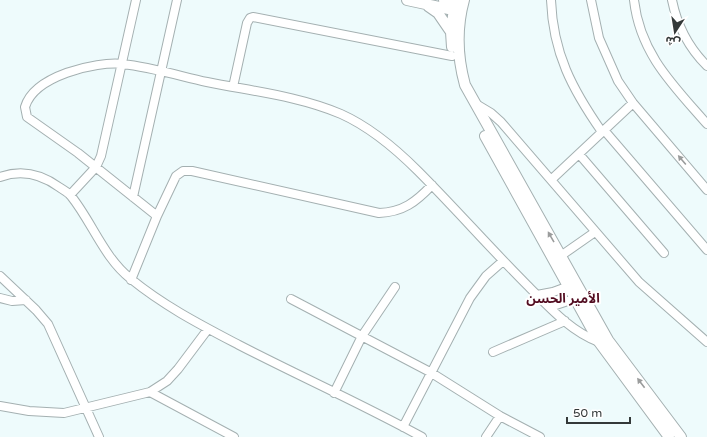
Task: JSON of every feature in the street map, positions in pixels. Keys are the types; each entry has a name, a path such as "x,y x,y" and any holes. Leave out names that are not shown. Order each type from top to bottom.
{"street":[{"path":"70,195 96,167 101,156 136,0"},
{"path":"133,197 177,0"},
{"path":"407,0 425,4 458,5"},
{"path":"444,0 458,5"},
{"path":"551,0 554,32 566,73 582,103 603,131 707,250"},
{"path":"591,0 599,38 613,72 633,103 707,190"},
{"path":"634,0 642,32 653,58 669,82 707,124"},
{"path":"672,0 680,26 695,53 707,66"},
{"path":"425,4 438,13 451,32"},
{"path":"458,5 451,32 452,56 457,80 464,97 580,297 608,340 681,437"},
{"path":"458,5 458,52 465,84 474,104 562,255 573,285"},
{"path":"233,87 247,23 250,18 253,17 452,56"},
{"path":"157,216 96,167 27,117 25,107 33,92 72,70 84,67 122,64 309,103 355,121 391,146 432,185 503,260 565,321 583,335 599,342"},
{"path":"552,179 633,103"},
{"path":"474,104 497,117 552,179 595,232 639,282 707,342"},
{"path":"579,154 664,253"},
{"path":"131,280 157,216 176,176 183,171 379,213 391,212 407,207 418,200 432,185"},
{"path":"0,177 18,173 34,174 56,184 70,195 118,266 131,280 174,311 334,393 403,426 422,437"},
{"path":"562,255 595,232"},
{"path":"403,426 470,298 486,276 503,260"},
{"path":"0,276 26,300 48,324 99,437"},
{"path":"537,294 553,292 573,285"},
{"path":"334,393 362,336 395,287"},
{"path":"550,307 580,297"},
{"path":"580,297 599,342 669,437"},
{"path":"0,298 12,301 26,300"},
{"path":"291,299 430,372 500,416 540,437"},
{"path":"493,352 565,321"},
{"path":"0,406 58,413 87,408 150,392 166,381 178,369 208,329"},
{"path":"150,392 234,437"},
{"path":"486,437 500,416"}],"district":[{"name":"الأمير الحسن","path":"563,299"}]}
